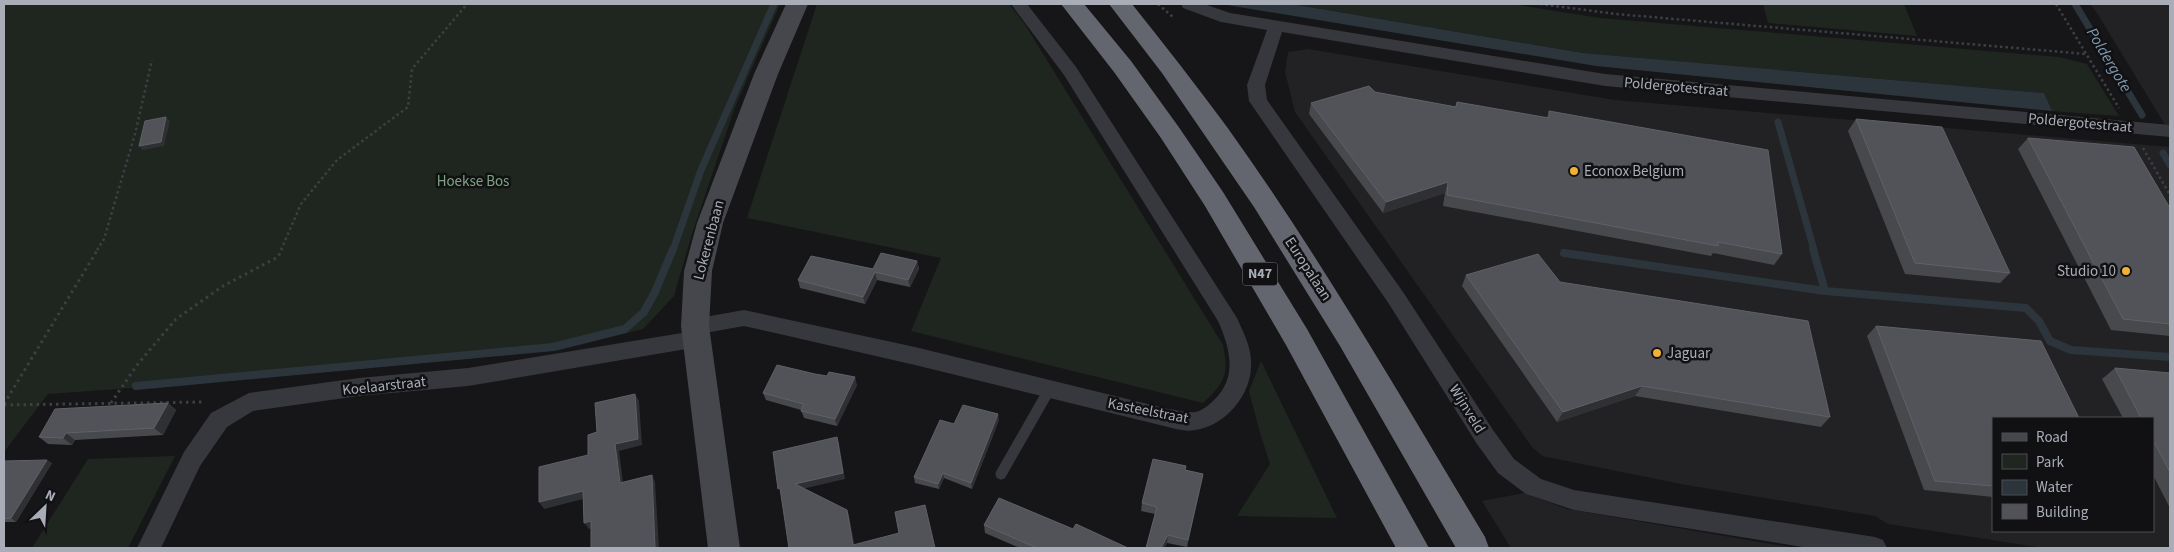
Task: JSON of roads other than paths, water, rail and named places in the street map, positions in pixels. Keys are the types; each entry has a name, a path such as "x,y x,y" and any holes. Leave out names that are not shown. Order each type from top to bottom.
{"highway":[{"name":"N47","path":"1072,4 1123,65 1226,218 1290,323 1413,548"},
{"name":"Europalaan","path":"1120,4 1183,85 1273,215 1333,309 1473,548"}],"street":[{"name":"Lokerenbaan","path":"724,548 697,333 698,272 710,223 766,74 797,4"},
{"name":"Kasteelstraat","path":"697,333 744,318 915,356 1168,418 1194,421 1210,416 1222,407 1237,387 1241,369 1239,344 1227,318 1070,71 1019,4"},
{"name":"Poldergotestraat","path":"1188,4 1227,18 1276,27 1605,80 2170,131"},
{"name":"Wijnveld","path":"1276,27 1256,85 1258,101 1391,290 1485,437 1506,466 1534,486 1574,500 1875,548"},
{"name":"Koelaarstraat","path":"149,548 192,459 219,420 249,402 468,377 697,333"}],"lane":[{"path":"1001,474 1049,390"}],"water":[{"path":"1228,4 1291,4 1583,53 2044,93 2052,111 1596,66"}],"waterway":[{"path":"673,250 701,170 774,4"},
{"name":"Poldergote","path":"2075,4 2142,115"},
{"path":"1778,122 1814,250"},
{"name":"Poldergote","path":"2163,153 2170,165"},
{"path":"136,386 553,347 625,329 644,312 655,292 673,249"},
{"path":"1813,249 1825,291"},
{"path":"1564,253 1825,291"},
{"path":"1825,291 2026,308 2039,321 2050,341 2071,350 2170,357"}],"place":[{"name":"Econox Belgium","path":"1574,171"},
{"name":"Studio 10","path":"2126,271"},
{"name":"Jaguar","path":"1657,353"}],"park label":[{"name":"Hoekse Bos","path":"473,181"}]}
